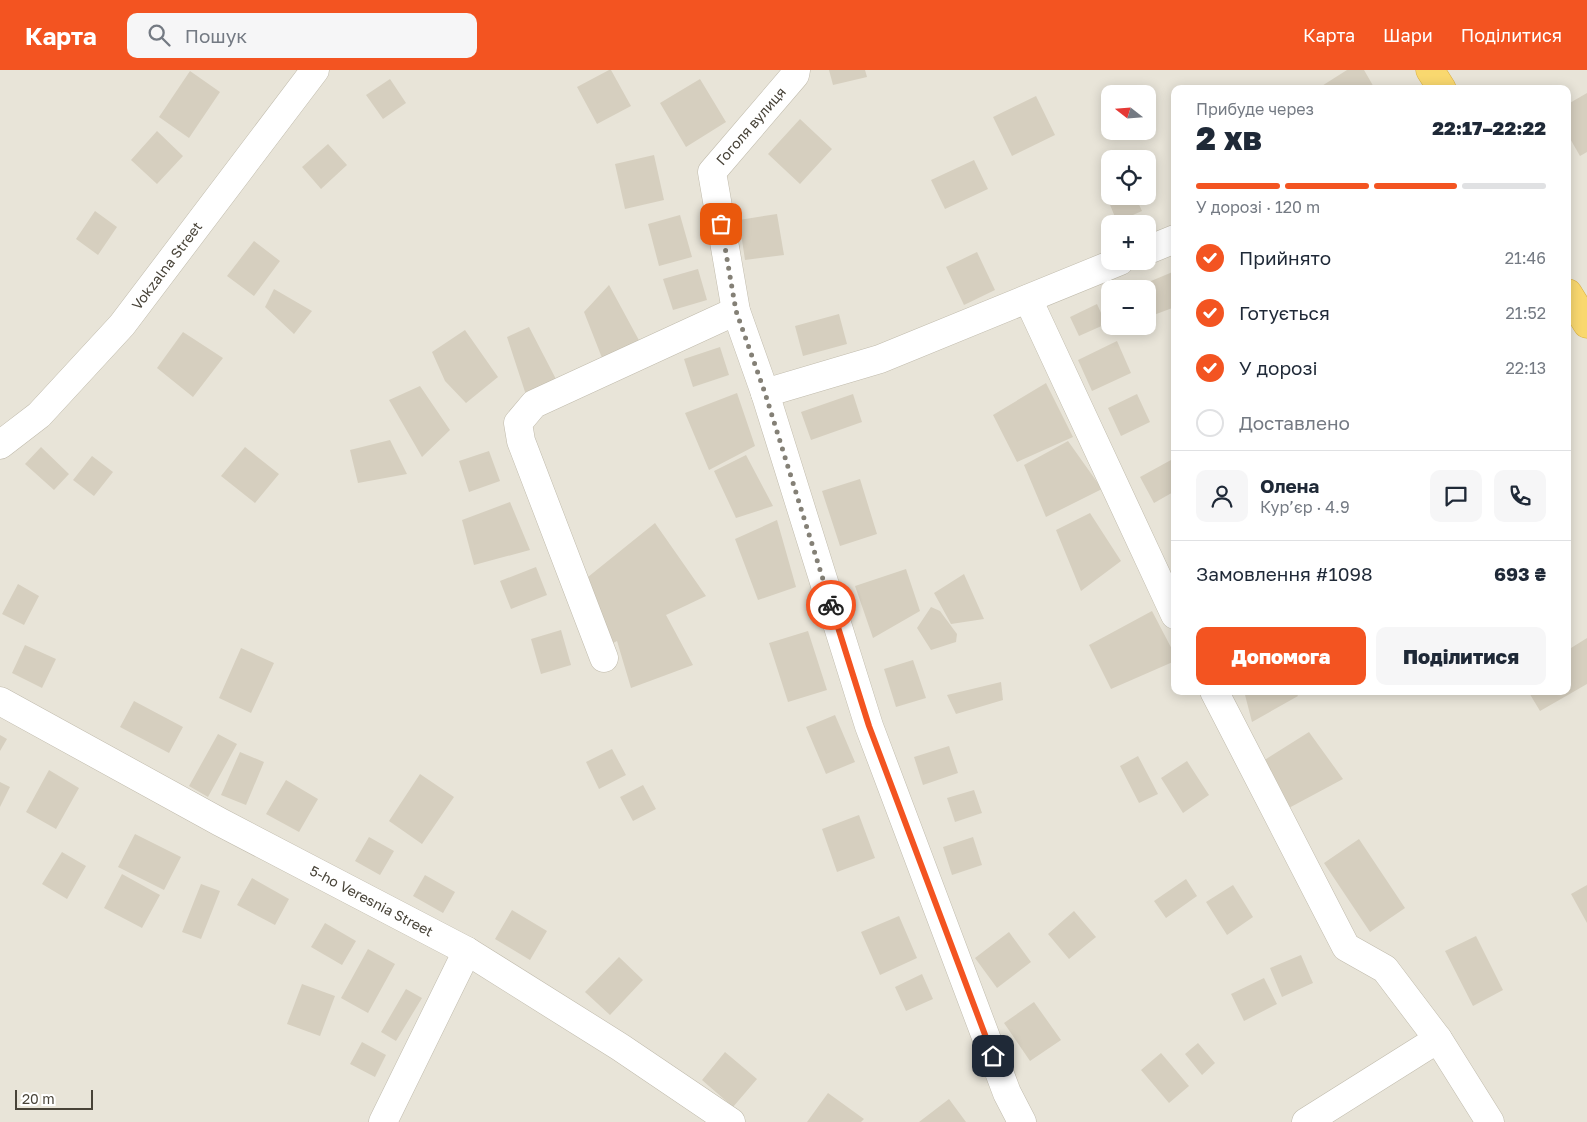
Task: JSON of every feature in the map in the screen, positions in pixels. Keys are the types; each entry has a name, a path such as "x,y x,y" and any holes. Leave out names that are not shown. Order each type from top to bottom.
{"highway":[{"path":"1430,70 1439,85"},
{"path":"1571,298 1587,324"}],"street":[{"name":"Vokzalna Street","path":"0,445 39,415 122,325 315,70"},
{"name":"Гоголя вулиця","path":"796,70 795,75 712,172 736,311 765,393 869,726 1007,1093 1022,1122"},
{"path":"1156,247 1171,241"},
{"path":"765,393 880,359 1101,269"},
{"path":"1028,299 1171,606"},
{"path":"604,658 521,441 518,423 534,404 736,311"},
{"path":"1216,695 1346,947 1385,969 1438,1039 1490,1122"},
{"name":"5-ho Veresnia Street","path":"0,701 220,822 467,951 620,1047 731,1122"},
{"path":"383,1122 467,951"},
{"path":"1306,1122 1438,1039"}],"shaded area":[{"path":"0,70 1587,70 1587,1122 0,1122"}],"building":[{"path":"611,70 631,106 597,124 577,87"},
{"path":"829,70 865,70 867,77 833,85"},
{"path":"1347,70 1364,70 1373,85 1323,85"},
{"path":"190,71 220,92 189,138 159,117"},
{"path":"390,79 406,103 383,119 366,95"},
{"path":"700,79 726,122 686,147 660,103"},
{"path":"1587,93 1587,152 1580,156 1571,140 1571,102"},
{"path":"1036,96 1055,135 1012,156 993,117"},
{"path":"800,119 832,149 800,184 768,154"},
{"path":"157,131 183,156 157,184 131,160"},
{"path":"328,144 347,165 321,189 302,167"},
{"path":"654,155 664,200 625,209 615,164"},
{"path":"974,160 988,189 945,209 931,180"},
{"path":"1110,205 1139,205 1142,211 1133,215 1114,215"},
{"path":"95,211 117,227 98,255 76,239"},
{"path":"777,214 784,255 745,260 739,220"},
{"path":"680,215 692,257 659,266 648,224"},
{"path":"254,241 280,261 254,296 227,276"},
{"path":"977,252 995,290 964,305 946,267"},
{"path":"698,269 707,300 673,310 663,279"},
{"path":"1171,273 1171,308 1156,314 1156,280 1153,280"},
{"path":"609,285 641,344 604,363 584,312"},
{"path":"274,289 312,311 294,334 265,307"},
{"path":"1097,304 1101,313 1101,326 1079,336 1070,317"},
{"path":"839,314 847,344 803,356 795,326"},
{"path":"529,327 558,383 527,398 507,337"},
{"path":"465,330 498,377 466,403 445,381 432,352"},
{"path":"183,332 223,358 193,397 157,368"},
{"path":"1117,341 1131,373 1092,391 1078,360"},
{"path":"720,347 729,375 693,387 684,359"},
{"path":"1046,383 1073,437 1017,462 993,415"},
{"path":"420,386 450,430 422,457 389,400"},
{"path":"737,393 755,446 709,470 685,413"},
{"path":"853,394 862,422 811,440 801,412"},
{"path":"1137,394 1150,422 1121,436 1108,408"},
{"path":"390,440 407,474 358,483 350,450"},
{"path":"1068,441 1102,489 1046,517 1024,465"},
{"path":"41,447 69,474 54,490 25,464"},
{"path":"245,447 279,474 255,503 221,476"},
{"path":"489,451 500,481 469,492 459,461"},
{"path":"746,455 773,506 736,518 714,471"},
{"path":"92,456 113,472 94,496 73,480"},
{"path":"1171,460 1171,493 1154,503 1140,477"},
{"path":"860,479 877,534 840,546 822,491"},
{"path":"510,502 530,550 474,565 462,520"},
{"path":"1090,513 1121,561 1081,591 1056,530"},
{"path":"777,520 796,587 758,600 735,539"},
{"path":"655,523 706,596 666,615 693,665 631,688 617,641 607,646 583,581"},
{"path":"536,567 547,595 511,609 500,581"},
{"path":"906,569 920,611 873,638 855,586"},
{"path":"964,574 984,619 951,624 934,593"},
{"path":"18,584 39,596 24,625 2,614"},
{"path":"931,607 940,611 957,634 956,642 931,650 917,628"},
{"path":"1152,611 1171,647 1171,663 1111,689 1089,645"},
{"path":"561,630 571,665 541,674 531,639"},
{"path":"808,631 827,690 788,702 769,643"},
{"path":"1587,638 1587,684 1571,693 1571,648"},
{"path":"25,645 56,659 42,688 12,673"},
{"path":"241,648 274,663 251,713 219,698"},
{"path":"913,660 926,698 896,707 884,669"},
{"path":"1001,682 1003,700 956,714 947,695"},
{"path":"1245,695 1298,696 1252,722"},
{"path":"1530,695 1568,695 1540,711"},
{"path":"134,701 183,727 169,753 120,727"},
{"path":"835,715 855,762 826,774 806,727"},
{"path":"1309,732 1343,779 1287,809 1263,761"},
{"path":"218,734 237,744 208,797 189,786"},
{"path":"0,735 7,739 0,751"},
{"path":"949,746 958,773 923,785 914,757"},
{"path":"612,749 626,775 599,789 586,762"},
{"path":"240,752 264,762 246,805 221,795"},
{"path":"1138,756 1158,794 1139,803 1120,766"},
{"path":"1187,761 1209,795 1183,813 1161,778"},
{"path":"49,770 79,788 56,829 26,812"},
{"path":"420,774 454,797 422,844 389,821"},
{"path":"286,780 318,799 299,832 266,814"},
{"path":"0,782 10,787 0,807"},
{"path":"643,785 656,809 633,821 620,797"},
{"path":"974,790 982,813 955,822 947,798"},
{"path":"859,815 875,858 837,872 822,829"},
{"path":"135,834 181,857 164,890 118,867"},
{"path":"369,837 394,851 380,875 355,861"},
{"path":"973,837 982,865 952,875 943,847"},
{"path":"1359,839 1405,908 1370,932 1324,863"},
{"path":"62,852 86,866 67,899 42,884"},
{"path":"122,874 160,895 142,928 104,908"},
{"path":"425,875 455,892 443,913 413,896"},
{"path":"252,878 289,899 275,925 237,905"},
{"path":"1186,879 1197,896 1166,918 1154,901"},
{"path":"201,884 220,891 201,939 182,932"},
{"path":"1233,885 1253,917 1227,935 1206,902"},
{"path":"1587,885 1587,923 1571,894"},
{"path":"512,910 547,931 530,960 495,939"},
{"path":"1074,911 1096,937 1069,959 1048,934"},
{"path":"899,916 917,958 880,975 861,932"},
{"path":"325,923 356,941 342,965 311,947"},
{"path":"1009,932 1031,962 997,988 975,958"},
{"path":"1476,936 1503,990 1473,1006 1445,951"},
{"path":"368,949 395,964 368,1013 341,998"},
{"path":"1301,955 1313,983 1282,997 1270,968"},
{"path":"619,957 643,980 610,1015 585,992"},
{"path":"922,974 933,999 906,1011 895,987"},
{"path":"1264,978 1277,1004 1244,1021 1231,994"},
{"path":"302,984 335,996 320,1036 287,1024"},
{"path":"406,989 422,998 396,1041 381,1032"},
{"path":"1034,1002 1061,1040 1030,1061 1004,1023"},
{"path":"362,1042 386,1055 375,1077 350,1064"},
{"path":"1198,1043 1215,1063 1202,1075 1185,1054"},
{"path":"725,1052 757,1079 733,1107 702,1080"},
{"path":"1161,1053 1189,1086 1169,1103 1141,1070"},
{"path":"828,1093 864,1119 861,1122 807,1122"},
{"path":"949,1099 966,1122 919,1122"}],"way so far":[{"path":"721,224 736,311 765,393 831,605"}],"route":[{"path":"831,605 869,726 993,1056"}]}
